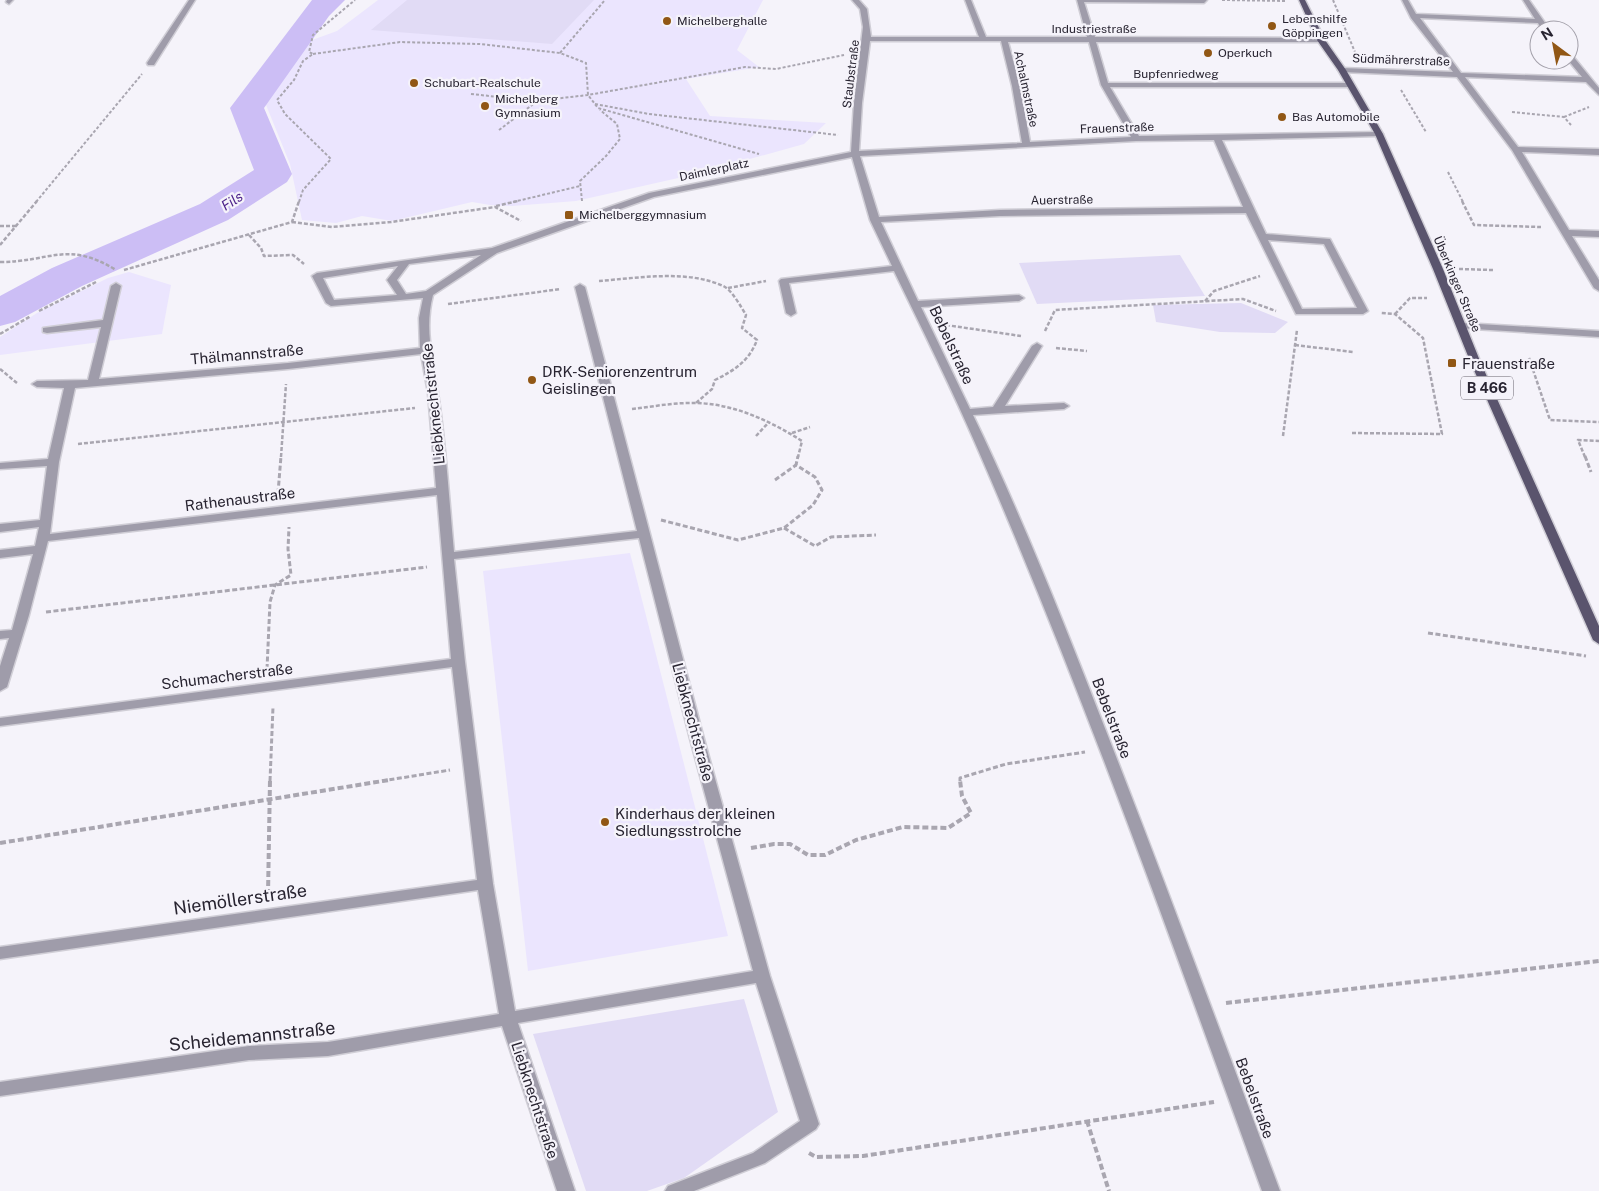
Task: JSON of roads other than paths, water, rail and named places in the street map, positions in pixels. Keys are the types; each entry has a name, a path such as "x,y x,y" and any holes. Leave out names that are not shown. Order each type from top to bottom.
{"main road":[{"name":"Überkinger Straße","path":"1303,1 1321,40 1342,70 1379,134 1438,269 1475,360 1599,640"}],"street":[{"path":"151,63 192,0"},
{"name":"Staubstraße","path":"855,0 862,10 867,27 855,154"},
{"path":"968,0 983,39"},
{"path":"1136,139 1105,85 1080,0 1204,1"},
{"name":"Südmährerstraße","path":"1405,0 1414,16 1516,149 1599,288"},
{"path":"1526,0 1538,20"},
{"path":"1414,16 1529,21"},
{"name":"Industriestraße","path":"867,39 1321,40"},
{"name":"Achalmstraße","path":"1004,39 1016,86 1026,144"},
{"path":"1579,69 1599,94"},
{"name":"Südmährerstraße","path":"1342,70 1588,80"},
{"name":"Bupfenriedweg","path":"1105,85 1349,85"},
{"name":"Frauenstraße","path":"855,154 1136,139 1379,134"},
{"path":"1217,138 1249,210 1299,315 1363,311 1327,241 1262,237"},
{"path":"1516,149 1599,152"},
{"path":"855,154 875,220"},
{"name":"Daimlerplatz","path":"494,250 652,195 855,154"},
{"name":"Auerstraße","path":"875,220 1000,213 1249,210"},
{"name":"Bebelstraße","path":"875,220 984,450 1042,588 1106,748 1238,1098 1271,1191"},
{"path":"1566,231 1599,234"},
{"path":"494,250 426,301 403,297 331,302 317,276 406,262 494,250"},
{"path":"403,297 392,280 406,262"},
{"path":"791,313 784,281 897,268"},
{"path":"93,383 116,286"},
{"name":"Liebknechtstraße","path":"580,287 697,739 762,976 810,1124 759,1158 674,1191"},
{"path":"915,304 1019,298"},
{"name":"Liebknechtstraße","path":"426,301 427,350 458,662 485,884 508,1018 566,1191"},
{"path":"47,330 107,323"},
{"path":"1462,326 1599,334"},
{"path":"997,410 1034,342"},
{"name":"Thälmannstraße","path":"38,384 70,385 288,366 427,350"},
{"path":"0,687 23,615 46,523 53,462 70,385"},
{"path":"966,412 1064,406"},
{"path":"0,466 53,462"},
{"name":"Rathenaustraße","path":"0,554 41,544 289,509 442,491"},
{"path":"0,528 46,523"},
{"path":"449,560 645,534"},
{"path":"0,635 16,634"},
{"name":"Schumacherstraße","path":"0,722 458,662"},
{"name":"Niemöllerstraße","path":"0,953 485,884"},
{"name":"Scheidemannstraße","path":"0,1089 249,1053 328,1049 762,976"}],"waterway":[{"name":"Fils","path":"0,313 67,277 214,212 274,174 247,108 318,10 330,0"}],"place":[{"name":"Michelberghalle","path":"667,21"},
{"name":"Lebenshilfe Göppingen","path":"1272,26"},
{"name":"Operkuch","path":"1208,53"},
{"name":"Schubart-Realschule","path":"414,83"},
{"name":"Michelberg Gymnasium","path":"485,106"},
{"name":"Bas Automobile","path":"1282,117"},
{"name":"Michelberggymnasium","path":"569,215"},
{"name":"Frauenstraße","path":"1452,363"},
{"name":"DRK-Seniorenzentrum Geislingen","path":"532,380"},
{"name":"Kinderhaus der kleinen Siedlungsstrolche","path":"605,822"}]}
